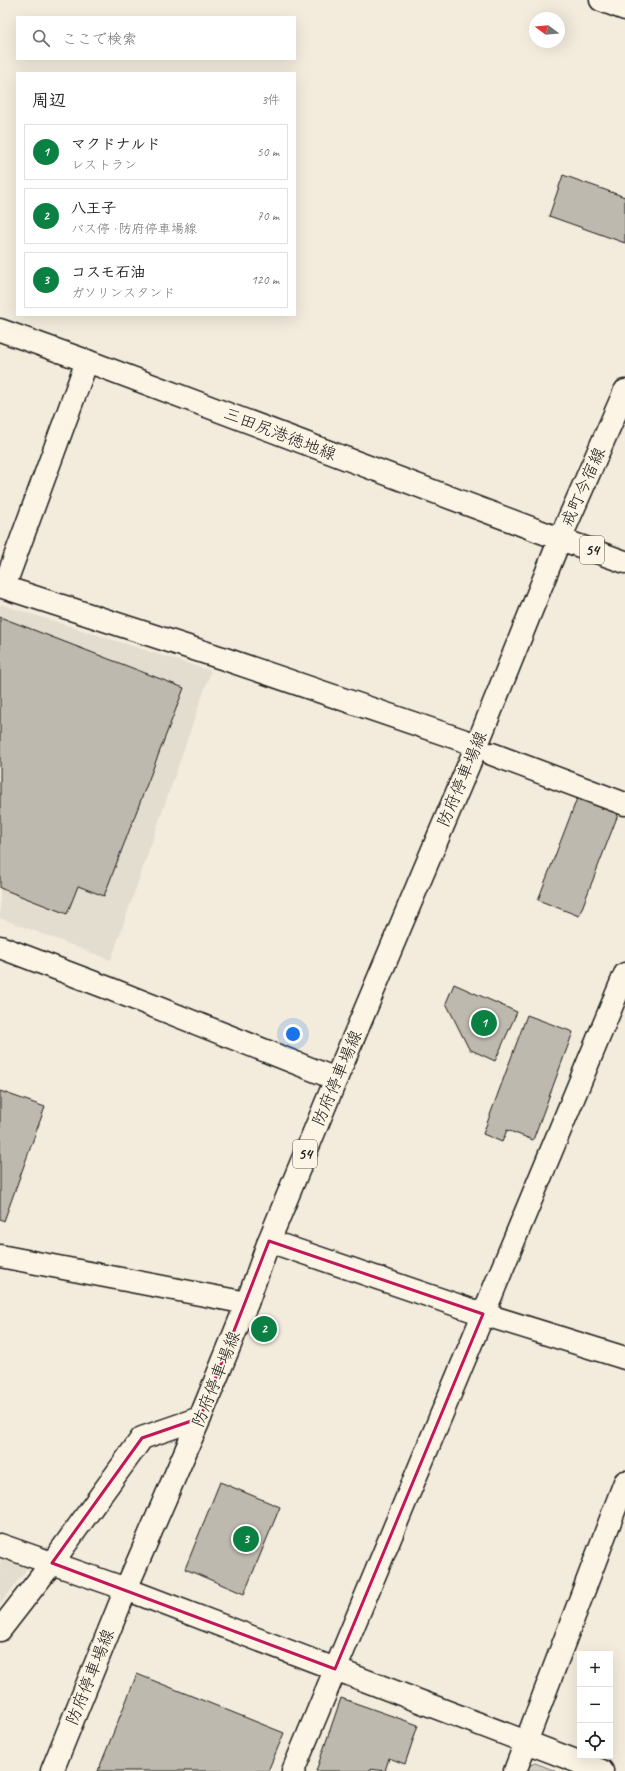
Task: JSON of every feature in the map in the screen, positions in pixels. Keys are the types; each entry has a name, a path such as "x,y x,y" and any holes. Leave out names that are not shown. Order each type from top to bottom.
{"street":[{"path":"601,0 625,9"},
{"name":"三田尻港徳地線","path":"0,330 87,361 560,538"},
{"path":"87,361 2,586 230,661 485,750 625,804"},
{"name":"戒町今宿線","path":"560,538 625,391"},
{"name":"54","path":"560,538 625,562"},
{"name":"防府停車場線","path":"52,1771 126,1589 200,1418 247,1303 269,1241 336,1079 485,750 560,538"},
{"path":"0,947 336,1079"},
{"path":"292,1771 625,974"},
{"path":"269,1241 483,1314 625,1358"},
{"path":"0,1256 247,1303"},
{"path":"0,1630 52,1563 142,1438 200,1418"},
{"path":"515,1771 625,1482"},
{"path":"0,1545 126,1589 602,1771"}],"highlighted area":[{"path":"269,1241 483,1314 335,1669 52,1563 142,1438 200,1418"}],"shaded area":[{"path":"0,604 211,671 111,960 0,918"},
{"path":"0,1558 28,1567 0,1605"},
{"path":"535,1763 556,1771 521,1771 522,1769"}],"building":[{"path":"563,175 625,197 625,243 549,216"},
{"path":"0,617 184,688 104,896 78,886 67,914 0,888"},
{"path":"578,796 619,812 579,916 538,900"},
{"path":"454,984 517,1012 495,1061 469,1049 446,1003"},
{"path":"527,1015 573,1032 533,1140 507,1130 502,1142 483,1134"},
{"path":"0,1091 45,1107 4,1221 0,1219"},
{"path":"220,1482 280,1507 244,1594 185,1569"},
{"path":"137,1674 284,1733 268,1771 98,1771"},
{"path":"341,1698 418,1725 405,1764 389,1758 385,1771 370,1769 369,1771 316,1771"}],"place":[{"name":"マクドナルド","path":"484,1023"},
{"name":"八王子","path":"264,1329"},
{"name":"コスモ石油","path":"246,1539"}]}
